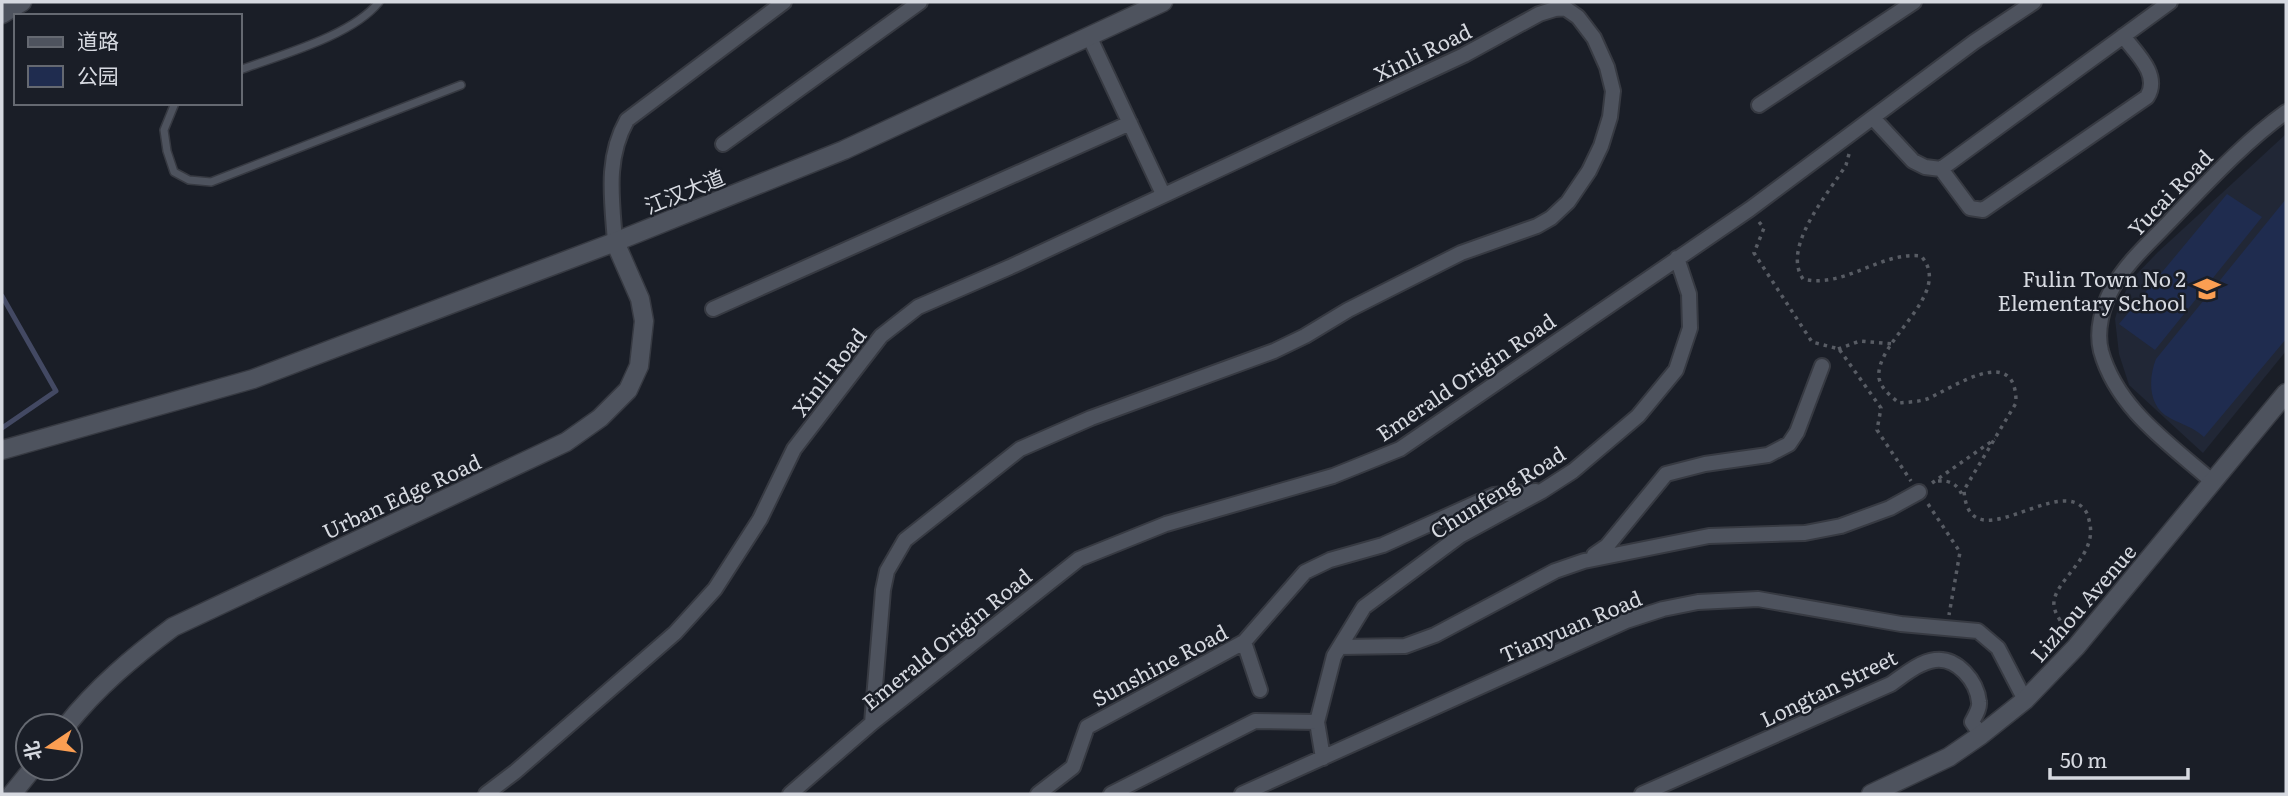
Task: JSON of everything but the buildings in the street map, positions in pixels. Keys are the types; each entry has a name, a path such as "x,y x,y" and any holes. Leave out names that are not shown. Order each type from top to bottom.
{"main road":[{"path":"2,14 22,2"},
{"name":"江汉大道","path":"2,450 253,379 615,242 844,150 1163,2"},
{"name":"Urban Edge Road","path":"77,712 89,697 127,662 173,627 566,442 600,418 628,390 639,366 644,321 640,299 615,242"},
{"name":"Lizhou Avenue","path":"1871,794 1949,757 2025,700 2077,647 2286,393"}],"street":[{"path":"615,242 611,175 617,138 627,120 784,2"},
{"path":"723,144 920,2"},
{"path":"1759,104 1914,2"},
{"name":"Emerald Origin Road","path":"790,794 872,723 1079,559 1166,524 1333,477 1400,449 1750,209 1974,42 2034,2"},
{"path":"1873,118 1913,162 1941,169 2170,2"},
{"name":"Xinli Road","path":"485,794 515,772 675,633 715,589 760,519 794,449 881,336 918,307 1010,267 1464,55 1539,15 1565,5 1578,17 1594,38 1613,91 1610,117 1601,146 1589,172 1567,202 1537,226 1461,253 1348,310 1284,346 1037,440 1006,459 905,540 887,571 883,590 872,723"},
{"path":"1089,36 1163,194"},
{"path":"1941,169 1970,208 1983,209 2147,97 2151,90 2151,75 2123,36"},
{"name":"Yucai Road","path":"2213,482 2143,421 2127,403 2107,368 2099,342 2099,327 2111,290 2141,251 2229,161 2286,112"},
{"path":"713,309 1129,123"},
{"name":"Chunfeng Road","path":"1323,758 1317,722 1334,656 1364,607 1461,535 1573,471 1638,415 1676,370 1690,328 1689,294 1677,258"},
{"path":"1584,561 1607,546 1666,474 1705,464 1768,455 1789,444 1797,432 1822,366"},
{"name":"Sunshine Road","path":"1038,794 1073,767 1087,727 1244,642 1305,572 1330,560 1383,545 1494,495 1542,491"},
{"path":"1339,647 1405,646 1435,635 1544,576 1584,561 1709,536 1805,533 1841,526 1890,508 1919,492"},
{"name":"Tianyuan Road","path":"1242,794 1626,621 1663,609 1698,602 1758,599 1901,624 1978,631 1998,648 2025,700"},
{"path":"1244,642 1261,690"},
{"name":"Longtan Street","path":"1642,794 1891,684 1921,665 1936,660 1951,662 1965,671 1973,684 1980,703 1972,722 1981,735"},
{"path":"1111,794 1128,790 1255,721 1317,722"}],"lane":[{"path":"242,69 330,37 372,10 379,2"},
{"path":"174,105 164,131 174,172 189,180 211,182 461,85"}],"path":[{"path":"1845,138 1849,154 1846,166 1802,236 1796,256 1798,271 1803,279 1824,282 1906,254 1922,256 1928,263 1930,278 1927,292 1882,361 1878,375 1882,386 1899,403 1924,400 1976,374 1993,372 2008,376 2017,391 2016,403 1964,490 1965,503"},
{"path":"1750,209 1764,228 1754,253 1812,342 1839,349 1881,408 1877,430 1961,552 1946,627"},
{"path":"1822,366 1833,352 1860,341 1893,344"},
{"path":"1919,492 1997,438"},
{"path":"1936,481 1947,480 1955,484 1972,513 1982,520 1997,520 2057,500 2081,506 2087,514 2093,534 2054,598 2054,609 2077,647"}],"shaded area":[{"name":"Fulin Town No 2 Elementary School","path":"2286,134 2286,351 2203,453 2129,385 2119,354 2115,319 2120,301 2134,277"}],"green space":[{"path":"2227,194 2262,217 2155,350 2119,324"},
{"path":"2286,199 2286,339 2204,437 2170,418 2157,407 2151,384 2156,359"}],"waterway":[{"path":"2,296 56,391 2,428"}],"place":[{"name":"Fulin Town No 2 Elementary School","path":"2207,289"}]}
